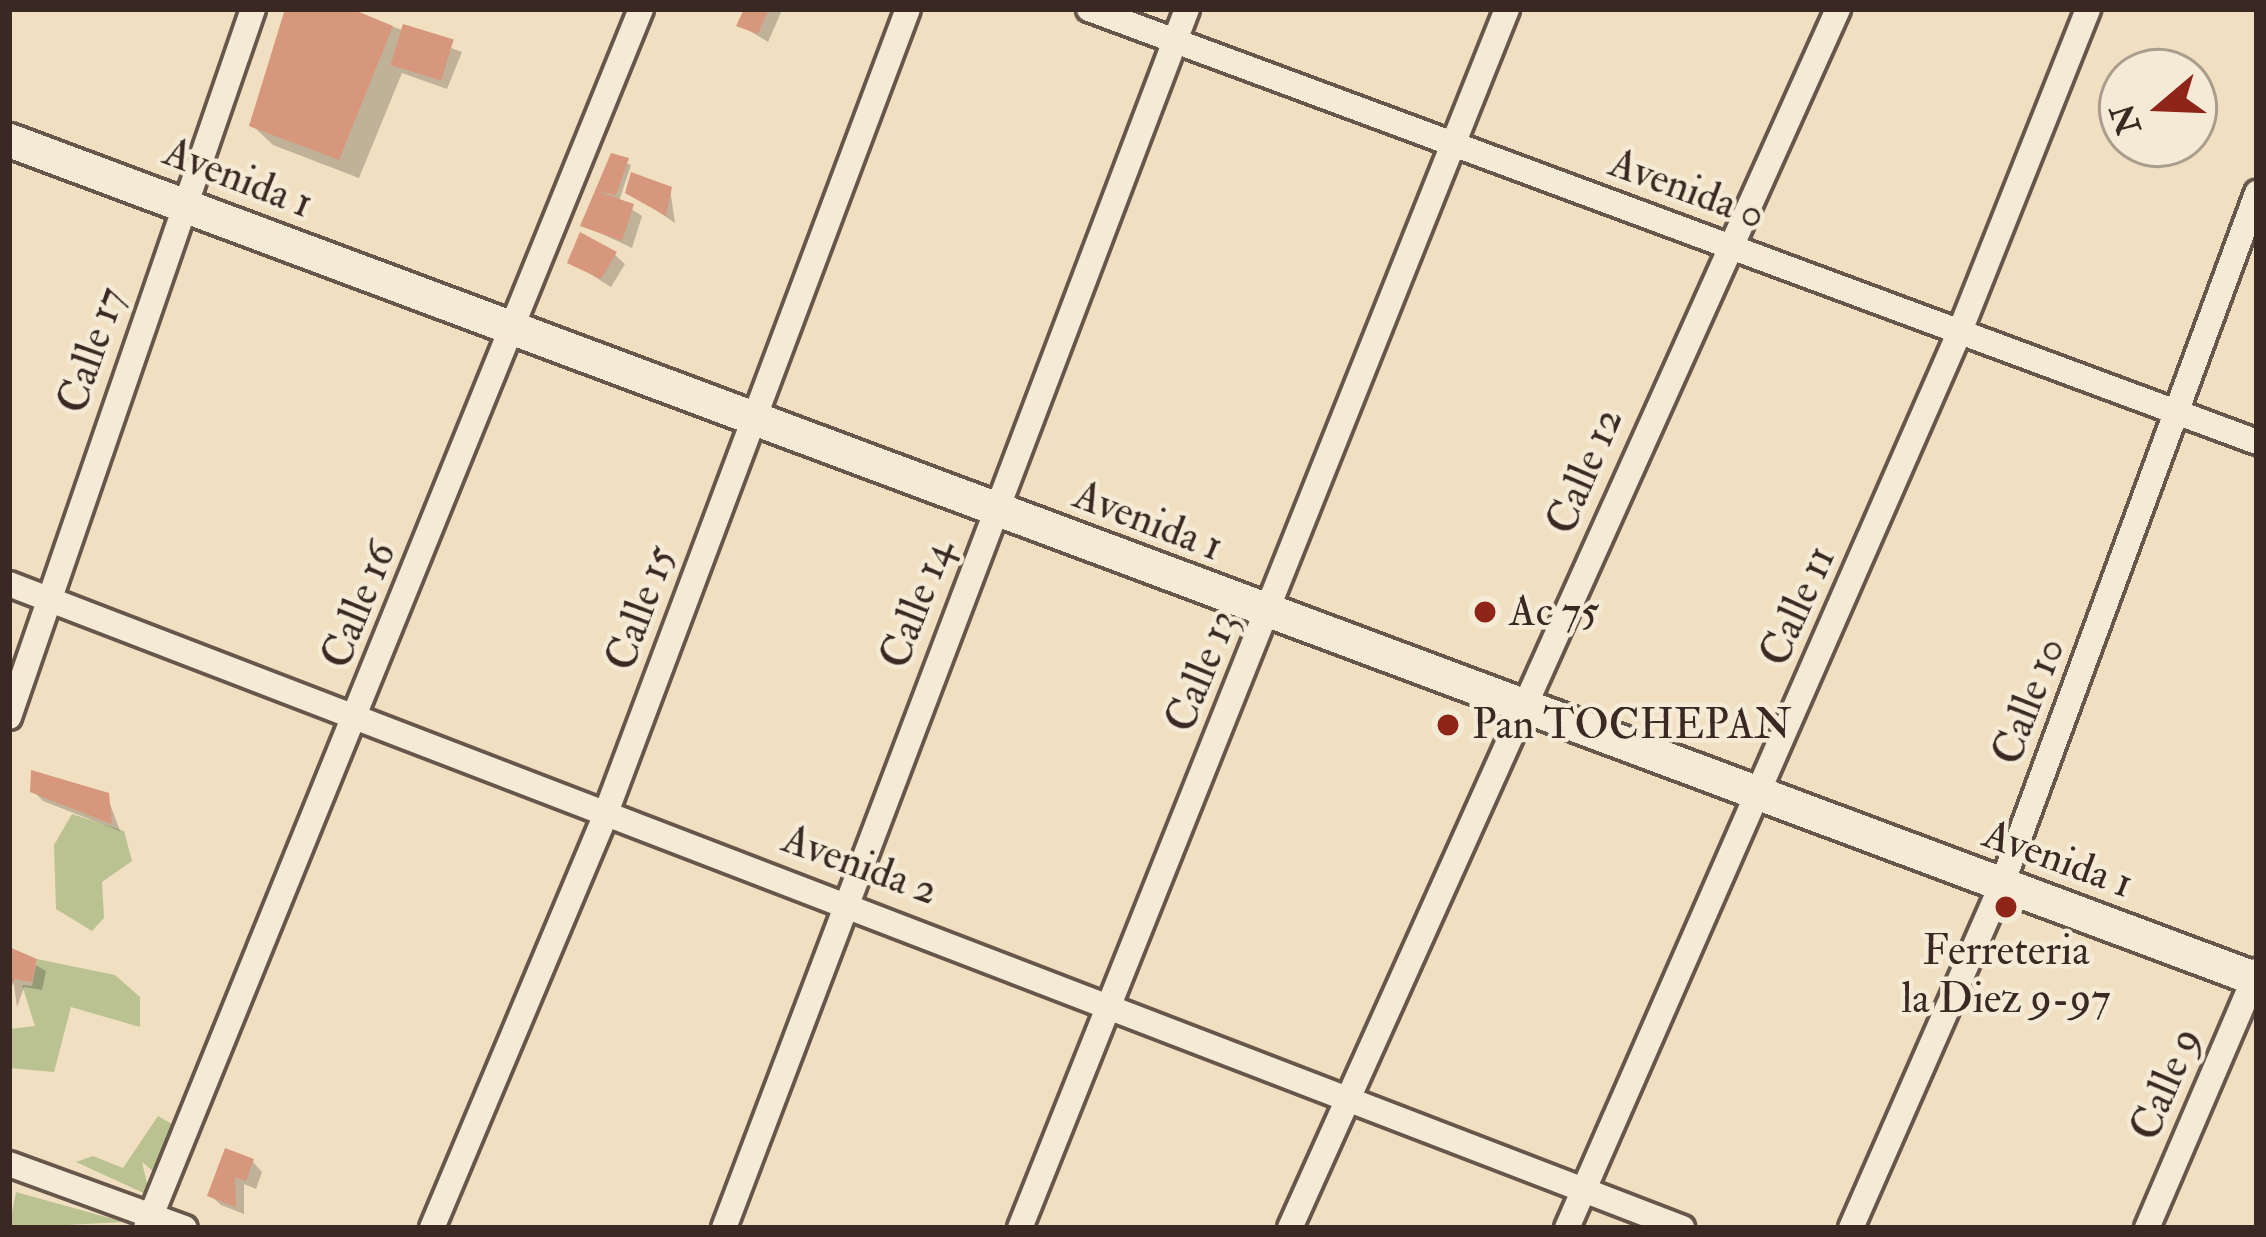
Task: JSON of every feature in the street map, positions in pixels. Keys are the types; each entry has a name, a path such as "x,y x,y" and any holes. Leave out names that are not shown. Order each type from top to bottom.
{"street":[{"name":"Calle 17","path":"9,717 253,9"},
{"name":"Calle 16","path":"148,1222 641,9"},
{"name":"Calle 15","path":"432,1228 604,818 908,9"},
{"name":"Avenida 0","path":"1089,9 2257,442"},
{"name":"Calle 14","path":"724,1228 844,899 1187,9"},
{"name":"Calle 13","path":"1020,1228 1507,9"},
{"name":"Calle 12","path":"1290,1228 1343,1098 1524,708 1725,245 1838,9"},
{"name":"Calle 11","path":"1567,1228 1960,332 2088,9"},
{"name":"Avenida 1","path":"9,140 1266,615 2256,976"},
{"name":"Calle 10","path":"1851,1228 2001,886 2181,414 2257,193"},
{"name":"Avenida 2","path":"9,584 604,818 844,899 1112,1002 1343,1098 1682,1228"},
{"name":"Calle 9","path":"2147,1228 2256,976"},
{"path":"9,1164 148,1222 185,1228"}],"green space":[{"path":"72,814 124,831 132,861 102,882 104,918 92,931 56,909 54,845"},
{"path":"37,959 115,975 140,997 140,1027 71,1007 54,1072 9,1068 9,1029 35,1026 22,985 32,986"},
{"path":"158,1116 177,1127 160,1177 142,1162 150,1196 76,1162 93,1156 123,1168"},
{"path":"16,1192 124,1222 9,1228"}],"building":[{"path":"285,9 352,9 393,26 339,160 249,126"},
{"path":"744,9 769,9 758,34 736,26"},
{"path":"403,24 454,39 441,81 390,65"},
{"path":"611,153 629,158 616,195 599,192 634,204 622,241 580,226"},
{"path":"631,172 672,187 666,216 625,193"},
{"path":"580,232 617,252 601,279 567,263"},
{"path":"31,770 109,793 112,824 30,792"},
{"path":"9,947 37,959 32,982 15,979 9,993"},
{"path":"225,1148 254,1159 246,1181 235,1177 236,1207 207,1196"}],"place":[{"name":"Ac 75","path":"1485,612"},
{"name":"Pan TOCHEPAN","path":"1448,725"},
{"name":"Ferreteria la Diez 9-97","path":"2006,907"}]}
